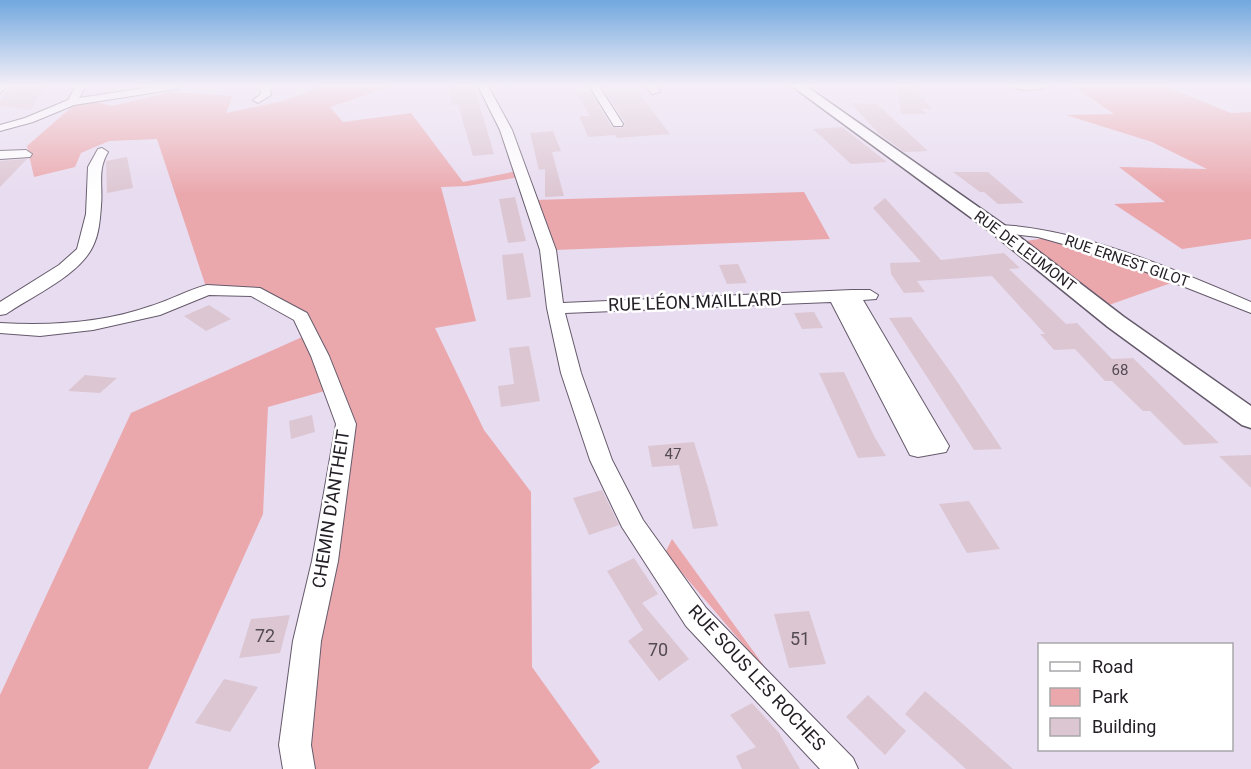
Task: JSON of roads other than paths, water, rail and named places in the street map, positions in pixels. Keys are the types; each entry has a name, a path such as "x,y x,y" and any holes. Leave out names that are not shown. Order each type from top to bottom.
{"street":[{"path":"0,128 22,122"},
{"name":"RUE SOUS LES ROCHES","path":"502,122 548,249 555,308 571,373 601,460 634,527 696,616 842,769"},
{"name":"RUE DE LEUMONT","path":"848,122 998,229 1116,322 1251,418"},
{"path":"0,310 82,254 90,231 96,197 92,179 95,162 102,152"},
{"path":"0,155 26,153"},
{"name":"RUE ERNEST GILOT","path":"998,229 1037,231 1128,259 1177,276 1251,308"},
{"name":"CHEMIN D'ANTHEIT","path":"0,328 40,331 93,325 154,311 207,290 254,291 301,317 320,356 346,424 325,561 307,640 295,745 299,769"},
{"path":"852,295 938,446 918,449 852,295"},
{"name":"RUE LÉON MAILLARD","path":"555,308 852,295"}]}
